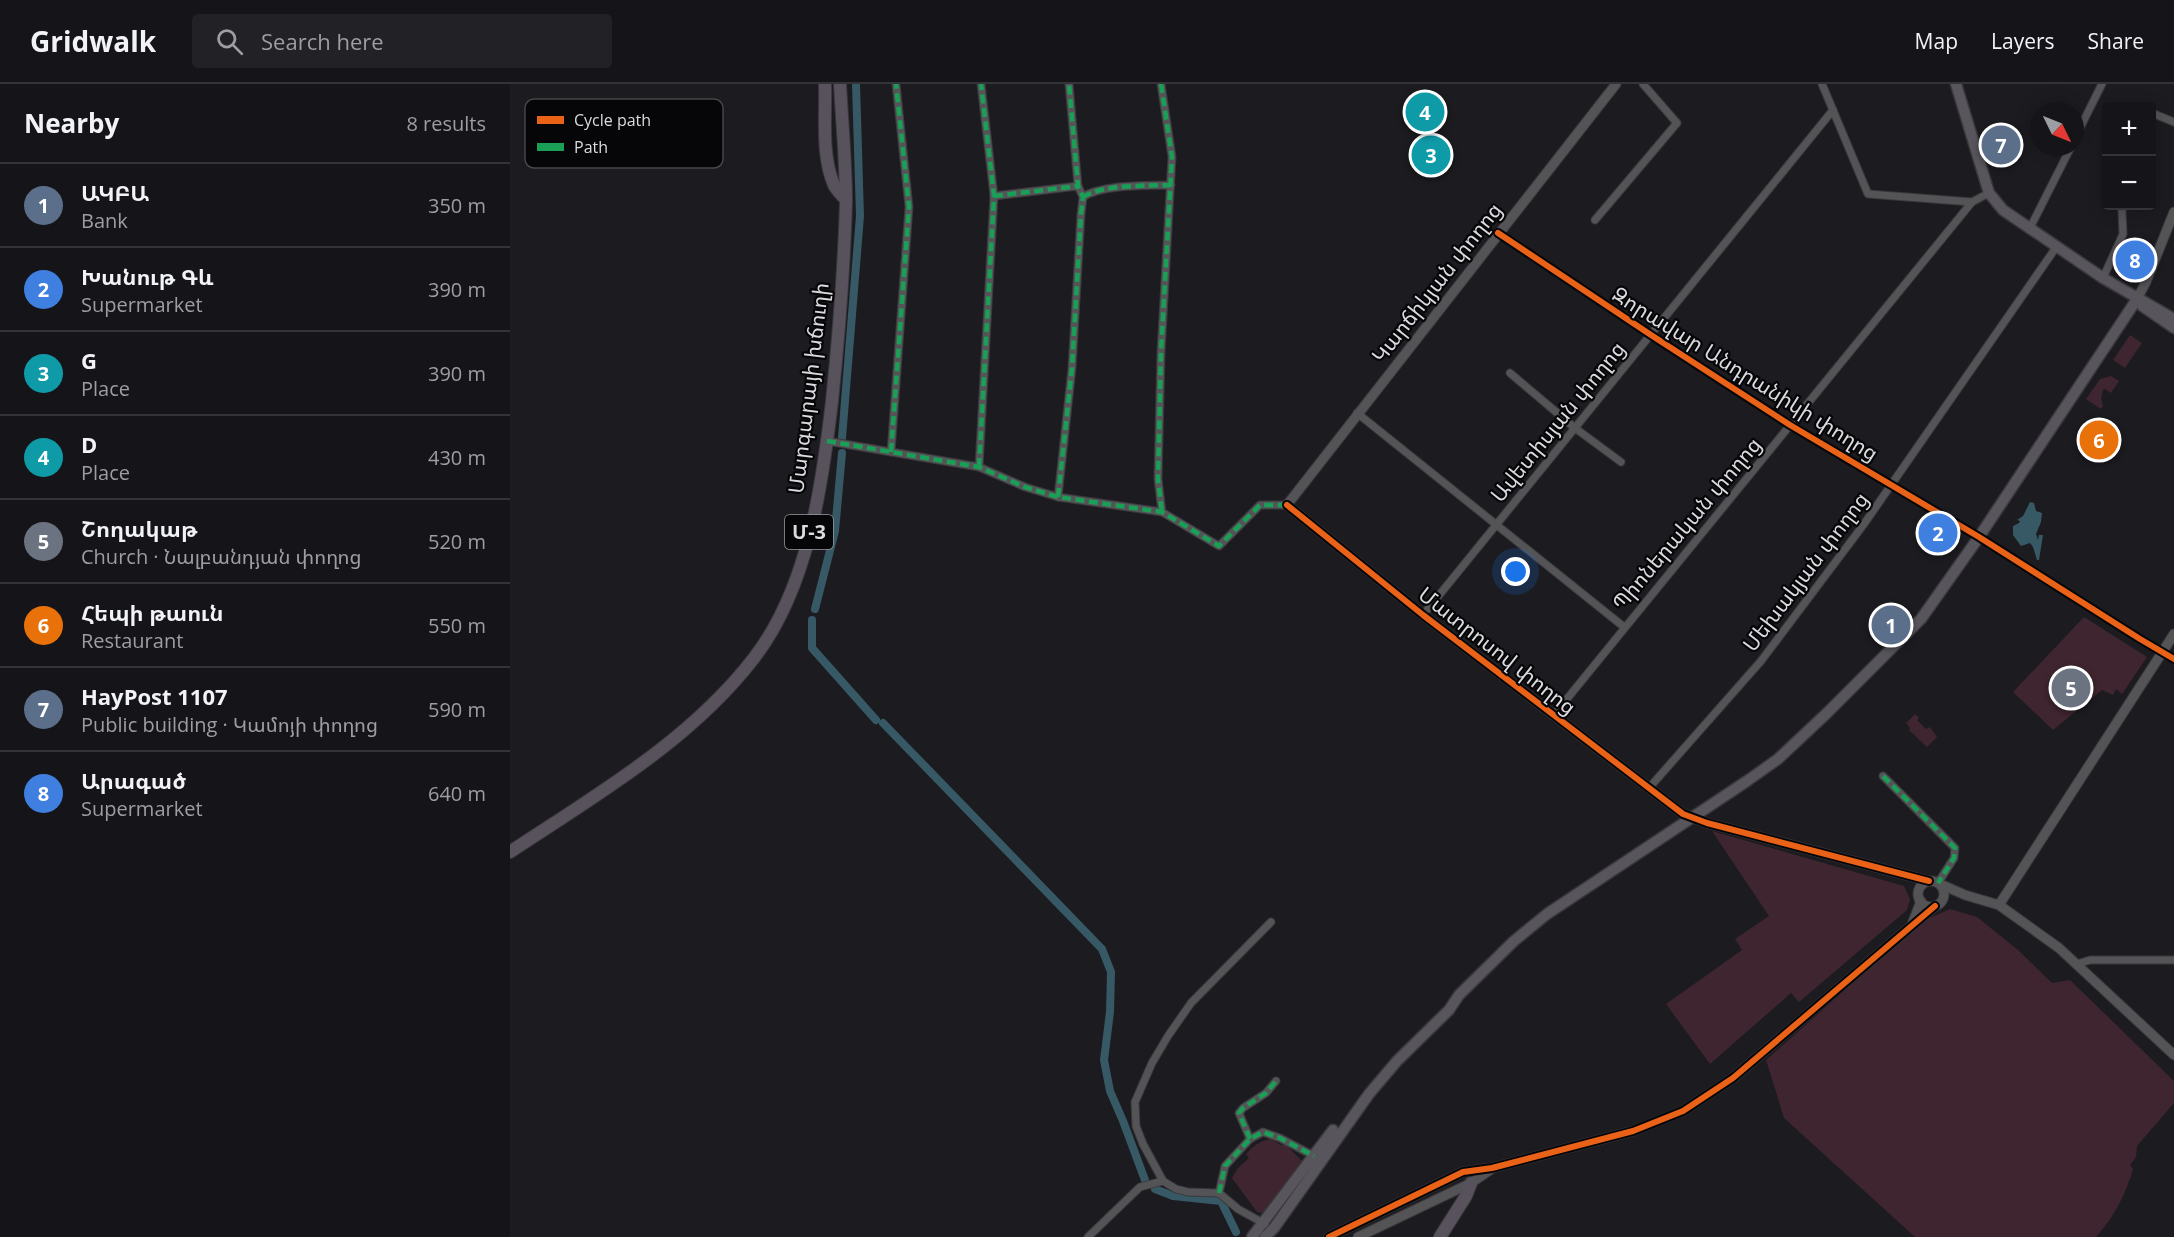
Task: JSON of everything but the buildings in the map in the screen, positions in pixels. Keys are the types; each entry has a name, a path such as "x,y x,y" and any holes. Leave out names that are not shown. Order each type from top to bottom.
{"highway":[{"path":"825,84 827,154 834,187 846,200"},
{"name":"Մարգարայի խճուղի","path":"510,852 626,775 716,702 755,657 785,607 797,578 816,501 827,441 840,324 846,200 840,84"},
{"path":"1440,1237 1466,1196 1471,1183"}],"main road":[{"path":"1956,84 1989,193 2003,210 2103,278 2174,319"},
{"path":"2137,299 2147,310 2174,328"},
{"path":"1265,1237 1269,1226 1314,1156 1385,1065 1448,1002 1547,914 1778,759 1898,644 1922,617 1979,537 2137,299"},
{"path":"1252,1237 1269,1226 1369,1094 1397,1061 1449,1010 1459,994"}],"street":[{"path":"891,452 909,207 896,84"},
{"path":"980,467 994,196 981,84"},
{"path":"1058,497 1072,368 1080,214 1083,197 1078,186 1069,84"},
{"path":"1161,84 1172,158 1161,352 1158,479 1162,512"},
{"name":"Կարճիկյան փողոց","path":"1287,505 1616,84"},
{"path":"1595,220 1677,123 1643,84"},
{"path":"1822,84 1868,194 1972,202"},
{"path":"2084,120 2102,84"},
{"name":"Ավետիսյան փողոց","path":"1423,615 1833,111"},
{"path":"2156,115 2174,122"},
{"path":"2030,228 2066,156"},
{"path":"1083,197 1090,192 1118,188 1172,185"},
{"path":"994,196 1078,186"},
{"name":"Պիոներական փողոց","path":"1553,716 1972,202 1989,193"},
{"path":"2103,278 2123,234 2121,210"},
{"path":"2137,299 2174,212"},
{"name":"Զորավար Անդրանիկի փողոց","path":"1498,233 1790,425 1979,537 2174,659"},
{"name":"Մեխակյան փողոց","path":"1649,788 1761,661 1891,485 2057,246"},
{"path":"1510,373 1575,428 1621,462"},
{"path":"1357,413 1624,627"},
{"path":"827,441 980,467 1025,487 1058,497 1162,512 1220,546 1260,505 1287,505"},
{"name":"Մատրոսով փողոց","path":"1287,505 1423,615 1683,814 1707,823 1934,882 1999,905 2077,964 2174,1055"},
{"path":"1999,905 2174,633"},
{"path":"1883,776 1955,848 1954,858 1934,882 1922,885 1910,929"},
{"path":"1899,874 1928,906 1937,905 1965,894"},
{"path":"1329,1237 1463,1172 1492,1168 1633,1131 1683,1111 1733,1078 1937,905 1944,894 1934,882"},
{"path":"1269,1226 1238,1209 1219,1193 1188,1192 1176,1189 1163,1181 1136,1126 1135,1102 1162,1045 1191,1003 1271,922"},
{"path":"2077,964 2090,960 2174,960"},
{"path":"1250,1138 1239,1113 1249,1103 1266,1093 1276,1081"},
{"path":"1219,1193 1225,1166 1250,1138 1263,1132 1280,1138 1314,1156"},
{"path":"1358,1237 1471,1183 1492,1168"},
{"path":"1088,1237 1140,1187 1163,1181"}],"shaded area":[{"path":"2130,335 2142,343 2125,368 2113,360"},
{"path":"2111,376 2119,381 2111,393 2103,390 2101,409 2086,399 2100,379"},
{"path":"2084,617 2147,657 2122,694 2116,689 2113,695 2102,690 2053,730 2013,692"},
{"path":"1915,714 1919,718 1917,720 1926,729 1930,727 1937,737 1927,747 1909,730 1906,723"},
{"path":"1712,831 1904,886 1910,899 1907,910 1799,1002 1791,993 1710,1064 1666,1004 1742,950 1735,939 1769,916"},
{"path":"1950,909 1977,917 2018,950 2052,983 2070,980 2174,1081 2174,1103 2137,1146 2136,1157 2130,1165 2133,1169 2123,1196 2114,1213 2096,1237 1915,1237 1784,1118 1766,1060 1923,921"},
{"path":"1271,1139 1281,1145 1286,1145 1302,1161 1261,1213 1257,1212 1232,1178 1238,1168 1249,1158 1246,1154 1248,1151 1260,1142"}],"water":[{"path":"2030,502 2034,503 2036,511 2042,513 2036,534 2038,540 2039,535 2043,535 2039,560 2030,543 2021,546 2013,535 2013,526 2019,523 2020,521 2017,520 2023,516"}],"waterway":[{"path":"842,438 860,216 856,84"},
{"path":"815,609 835,531 842,453"},
{"path":"812,620 812,648 876,720"},
{"path":"883,723 1102,949 1111,972 1110,1012 1104,1060 1110,1091 1145,1180"},
{"path":"1155,1189 1173,1196 1221,1201 1236,1232"}],"marked path":[{"path":"891,452 909,207 896,84"},
{"path":"979,467 994,196 981,84"},
{"path":"1058,497 1072,368 1083,197 1078,186 1069,84"},
{"path":"1161,84 1172,157 1161,352 1158,479 1162,512"},
{"path":"1083,197 1113,188 1171,185"},
{"path":"994,196 1078,186"},
{"path":"827,441 979,467 1025,487 1058,497 1162,512 1219,546 1260,505 1287,505"},
{"path":"1883,776 1955,848 1954,858 1938,883"},
{"path":"1250,1139 1239,1113 1266,1093 1276,1081"},
{"path":"1219,1193 1225,1166 1250,1139 1263,1132 1280,1138 1314,1156"}],"cycle path":[{"path":"1498,233 1790,425 1979,537 2174,659"},
{"path":"1287,505 1423,615 1683,814 1707,823 1929,881"},
{"path":"1329,1237 1463,1172 1492,1168 1633,1131 1683,1111 1733,1078 1935,906"}],"place":[{"name":"D","path":"1425,112"},
{"name":"HayPost 1107","path":"2001,145"},
{"name":"G","path":"1431,155"},
{"name":"Արագած","path":"2135,260"},
{"name":"Հեպի թաուն","path":"2099,440"},
{"name":"Խանութ Գև","path":"1938,533"},
{"name":"ԱԿԲԱ","path":"1891,625"},
{"name":"Շողակաթ","path":"2071,688"}]}
